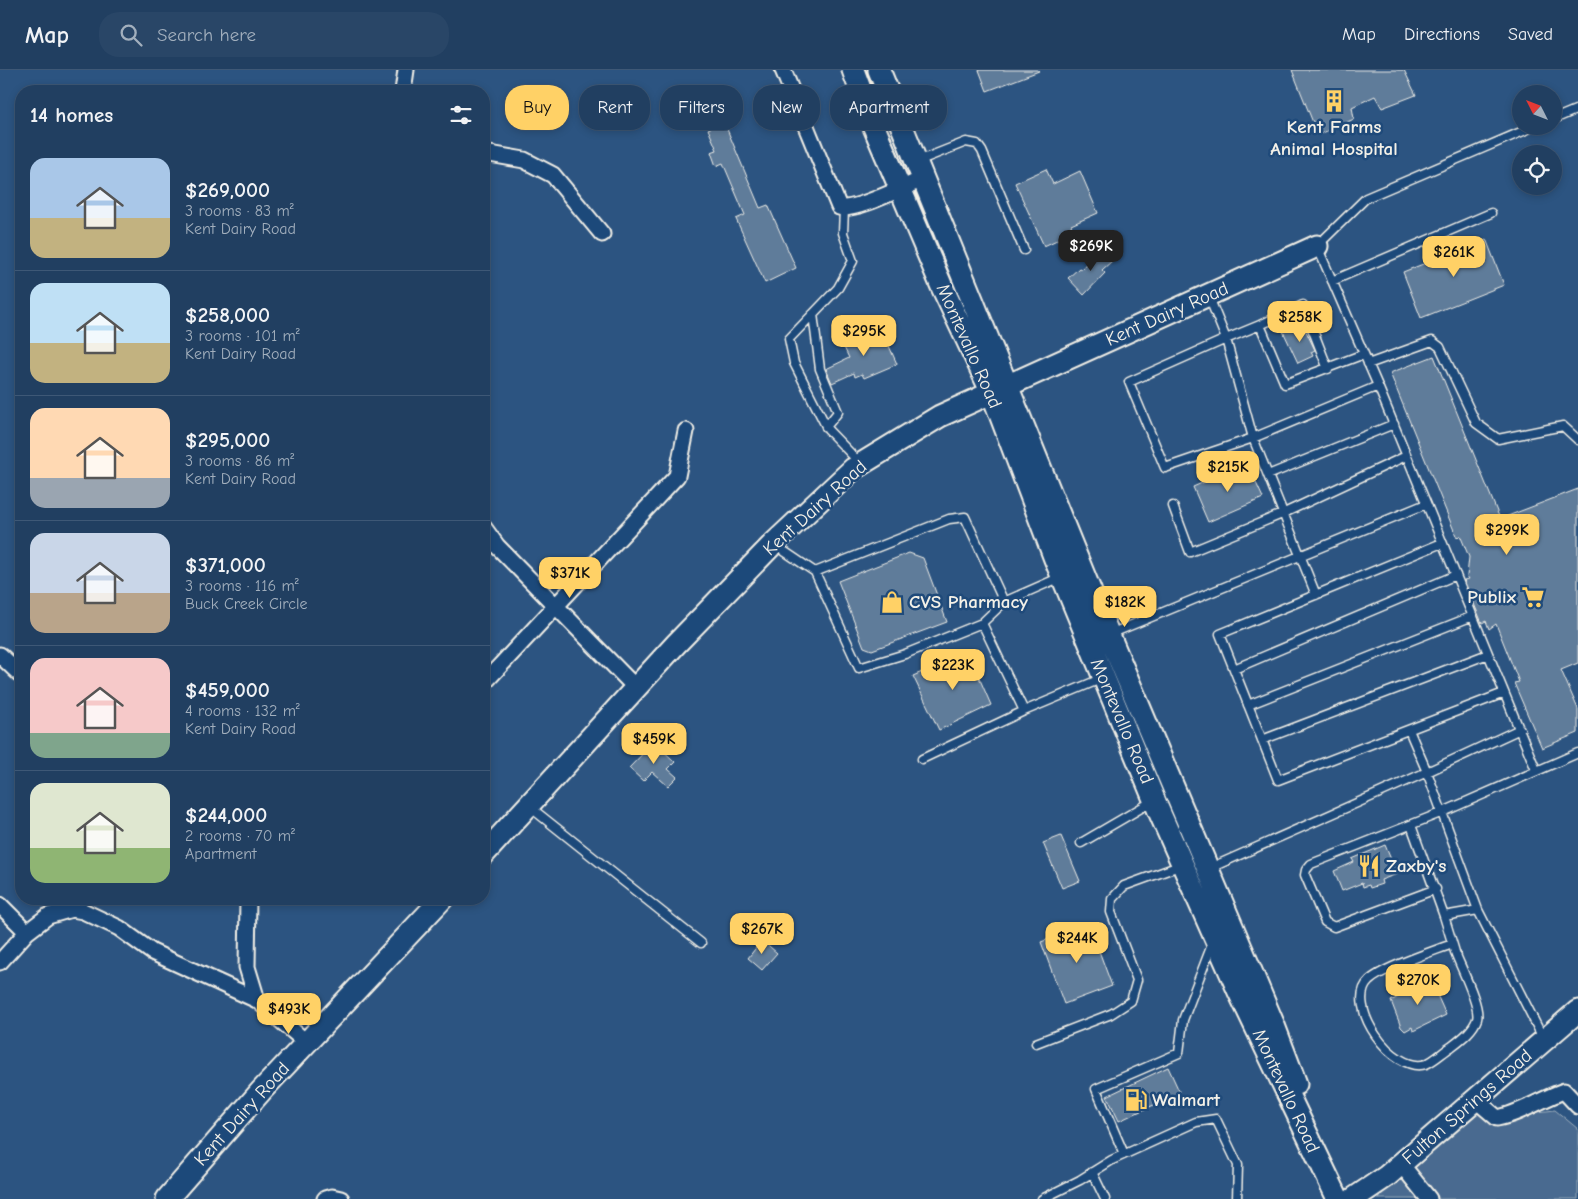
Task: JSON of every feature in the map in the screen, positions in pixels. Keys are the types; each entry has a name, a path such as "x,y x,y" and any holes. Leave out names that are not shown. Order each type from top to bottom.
{"main road":[{"name":"Montevallo Road","path":"853,70 874,127 942,287 999,390 1108,635 1196,862 1273,1024 1338,1199"},
{"name":"Montevallo Road","path":"879,70 919,171 999,390 1062,577 1154,800 1196,862 1214,937 1338,1199"},
{"name":"Kent Dairy Road","path":"490,848 636,688 774,544 853,468 940,416 1317,246"},
{"name":"Kent Dairy Road","path":"167,1199 217,1140 436,905"},
{"name":"Fulton Springs Road","path":"1353,1199 1401,1164 1578,1011"}],"street":[{"path":"404,85 406,70"},
{"path":"783,70 839,207 844,209 875,200 900,188 919,171"},
{"path":"490,154 524,160 553,175 602,234"},
{"path":"490,677 677,476 686,431"},
{"path":"490,536 497,546 636,688"},
{"path":"0,655 15,669"},
{"path":"0,905 27,932"},
{"path":"248,905 247,967 257,1000"},
{"path":"0,962 27,932 48,916 72,909 83,911 119,928 152,952 257,1000 307,1043"},
{"path":"1476,1100 1496,1118 1511,1116 1546,1097 1564,1091 1578,1106"},
{"path":"1401,1164 1429,1199"},
{"path":"325,1199 332,1197 341,1199"}],"lane":[{"path":"1562,116 1578,109"},
{"path":"1514,135 1366,198 1317,246 1394,424 1536,770"},
{"path":"919,171 966,142 977,144 982,151 1024,250"},
{"path":"844,209 842,233 854,261 838,288 789,339 794,363 826,427 861,464"},
{"path":"1332,281 1491,213"},
{"path":"1209,295 1226,339 1253,438 1316,595"},
{"path":"1328,369 1303,305 1130,382 1166,468 1253,438 1378,386"},
{"path":"814,314 820,369 838,412 826,427"},
{"path":"1260,324 1285,384 1364,354"},
{"path":"1368,364 1432,341 1440,347 1476,423 1498,439 1563,426 1578,440"},
{"path":"1268,475 1394,424"},
{"path":"1172,506 1190,552 1282,514 1406,456"},
{"path":"1108,635 1426,504"},
{"path":"815,572 949,519 965,517 1004,602"},
{"path":"1442,543 1220,634 1278,780 1504,693"},
{"path":"774,544 815,572 859,668 905,654 982,623 1004,602 1062,577"},
{"path":"1234,670 1456,575"},
{"path":"1248,705 1473,616"},
{"path":"982,623 1024,711"},
{"path":"1262,740 1488,654"},
{"path":"922,759 1024,711 1104,678"},
{"path":"1409,730 1443,812 1478,910 1544,1041"},
{"path":"1036,1043 1111,1014 1131,1001 1137,980 1111,912 1112,899 1124,886 1196,862 1427,772 1520,730"},
{"path":"1436,889 1334,927 1325,922 1305,874 1311,864 1443,812 1578,753"},
{"path":"1082,843 1154,800"},
{"path":"529,806 701,943"},
{"path":"1411,825 1436,889 1452,944 1476,1007 1477,1019 1468,1032 1446,1050 1425,1064 1411,1064 1383,1047 1366,1018 1362,1000 1363,990 1369,980 1382,973 1452,944"},
{"path":"1444,916 1478,910"},
{"path":"1124,1154 1096,1089 1179,1053 1183,1020 1214,937"},
{"path":"1042,1199 1124,1154 1196,1122 1216,1119 1238,1165 1237,1199"},
{"path":"1092,1172 1105,1199"}],"shaded area":[{"path":"1555,1110 1578,1129 1578,1199 1378,1199 1412,1164 1477,1113 1503,1124 1538,1112"}],"building":[{"path":"979,70 1038,70 1039,71 987,91"},
{"name":"Kent Farms Animal Hospital","path":"1292,70 1404,70 1416,95 1382,108 1375,96 1352,107 1354,119 1318,135"},
{"path":"708,130 727,130 760,208 768,205 796,268 765,283 736,219 745,215 723,163 716,166 711,152 717,150"},
{"path":"1046,169 1053,184 1080,171 1098,213 1071,225 1074,232 1044,246 1015,183"},
{"path":"1486,239 1504,285 1421,318 1403,272"},
{"path":"1100,249 1113,260 1102,270 1105,273 1084,295 1068,278 1079,268 1081,269"},
{"path":"1302,323 1315,350 1311,352 1313,356 1298,363 1283,331"},
{"path":"874,329 879,340 885,337 897,364 864,378 862,374 855,377 854,373 832,383 826,369 849,358 842,343"},
{"path":"1434,356 1500,519 1578,489 1578,663 1561,670 1578,709 1578,733 1542,748 1514,683 1519,682 1496,624 1489,629 1486,621 1482,623 1464,580 1469,579 1467,576 1469,557 1460,535 1457,538 1390,373"},
{"path":"1247,463 1263,498 1208,522 1193,487"},
{"name":"CVS Pharmacy","path":"909,553 923,558 947,622 872,650 864,647 838,581"},
{"path":"968,652 991,705 939,730 913,676"},
{"path":"654,742 675,762 668,769 677,777 668,786 652,772 643,781 629,768"},
{"path":"1061,836 1080,881 1062,888 1043,843"},
{"name":"Zaxby's","path":"1385,845 1397,874 1381,880 1382,884 1370,888 1369,885 1363,887 1362,883 1342,891 1334,871 1354,862 1352,859"},
{"path":"1089,924 1112,986 1064,1004 1041,942"},
{"path":"762,940 777,953 762,970 748,958"},
{"path":"1430,979 1446,1015 1413,1031 1412,1027 1405,1031 1401,1027 1391,1001 1398,997 1396,994"},
{"path":"1168,1067 1180,1093 1119,1121 1107,1096"}],"place":[{"name":"Kent Farms Animal Hospital","path":"1334,101"},
{"name":"Publix","path":"1533,597"},
{"name":"CVS Pharmacy","path":"892,602"},
{"name":"Zaxby's","path":"1369,866"},
{"name":"Walmart","path":"1136,1100"}]}
